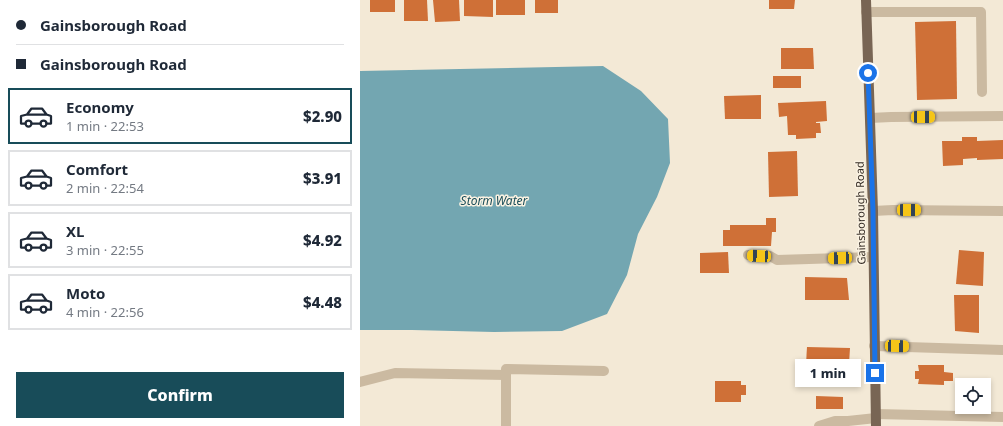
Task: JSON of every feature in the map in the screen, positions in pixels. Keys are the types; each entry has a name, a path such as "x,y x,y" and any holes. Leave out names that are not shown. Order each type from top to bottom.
{"main road":[{"name":"Gainsborough Road","path":"866,0 873,211 876,420"}],"lane":[{"path":"866,12 981,12 982,92"},
{"path":"870,118 1003,116"},
{"path":"873,211 1003,211"},
{"path":"748,255 770,256 777,260 873,257"},
{"path":"874,346 1003,350"},
{"path":"506,426 506,369 604,371"},
{"path":"360,382 395,373 506,375"},
{"path":"824,426 835,421 1003,417"}],"water":[{"name":"Storm Water","path":"603,66 641,91 668,119 670,163 657,197 638,234 627,275 607,314 562,331 494,332 360,330 360,71"}],"building":[{"path":"370,0 395,0 395,12 370,12"},
{"path":"404,0 427,0 428,21 404,21"},
{"path":"433,0 459,0 460,21 435,22"},
{"path":"464,0 493,0 493,17 464,16"},
{"path":"496,0 525,0 525,15 496,15"},
{"path":"535,0 558,0 558,13 535,13"},
{"path":"769,0 795,0 794,9 769,9"},
{"path":"956,21 957,99 917,100 915,22"},
{"path":"781,48 813,48 814,69 781,69"},
{"path":"773,76 801,76 801,88 773,88"},
{"path":"761,95 761,119 725,119 724,96"},
{"path":"826,101 827,121 816,122 820,123 821,133 816,133 816,138 796,139 796,135 788,135 787,116 779,117 778,103"},
{"path":"962,137 977,137 977,141 1003,140 1003,159 963,159 963,165 943,166 942,141 962,141"},
{"path":"797,151 798,196 769,197 768,152"},
{"path":"766,218 776,218 776,232 772,232 771,246 723,246 723,230 730,230 730,225 766,225"},
{"path":"959,250 984,252 983,286 956,284"},
{"path":"728,252 729,273 700,273 700,253"},
{"path":"805,277 847,278 849,300 805,300"},
{"path":"954,295 979,295 979,333 955,331"},
{"path":"807,347 850,348 849,364 806,364"},
{"path":"918,365 944,365 944,372 953,373 953,381 944,381 944,385 918,384 919,379 915,379 915,371 919,371"},
{"path":"715,381 741,381 741,385 746,385 746,395 741,395 741,402 715,402"},
{"path":"816,396 843,397 843,409 816,409"}],"route":[{"path":"868,73 873,211 875,373"}]}
